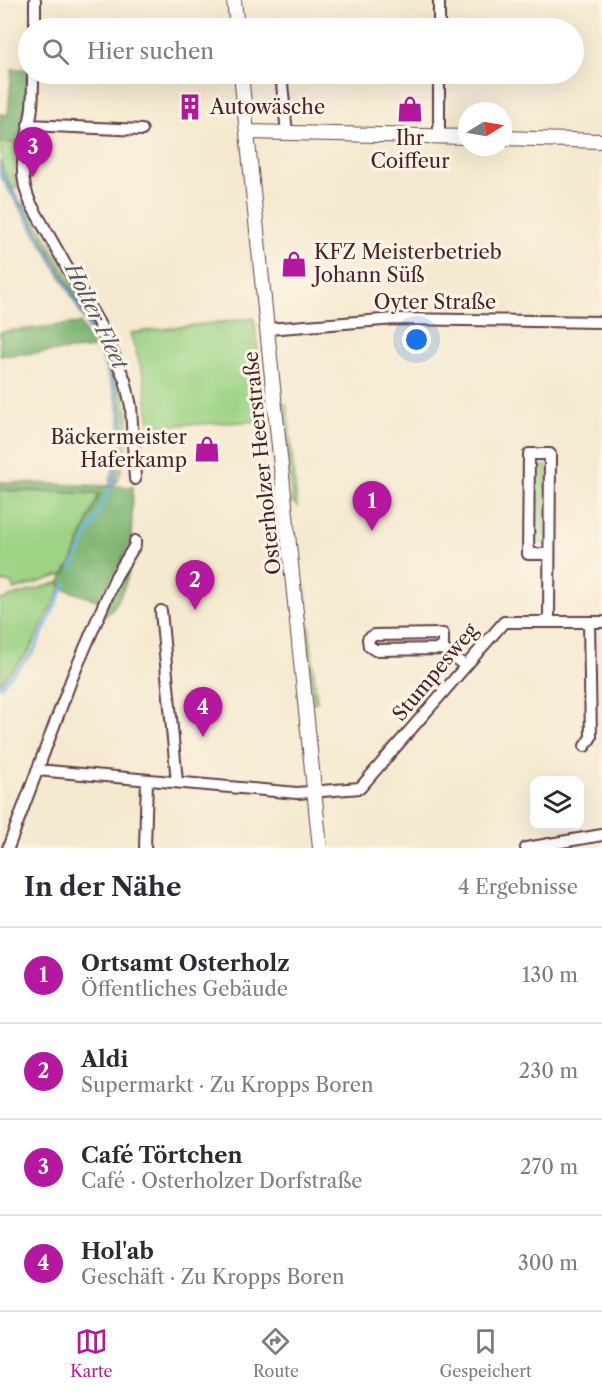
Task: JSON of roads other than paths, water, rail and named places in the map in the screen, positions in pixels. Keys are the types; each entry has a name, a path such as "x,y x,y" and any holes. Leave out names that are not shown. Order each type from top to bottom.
{"main road":[{"path":"234,0 236,18"},
{"name":"Osterholzer Heerstraße","path":"243,84 320,848"},
{"path":"247,132 458,137"},
{"path":"512,138 602,141"}],"street":[{"path":"35,0 35,18"},
{"path":"439,0 439,18"},
{"path":"33,84 32,107 21,170 24,187 31,204 102,330 122,372 131,406 135,479"},
{"path":"281,84 287,133"},
{"path":"439,84 439,137"},
{"path":"28,125 142,130"},
{"name":"Oyter Straße","path":"268,329 395,318 602,322"},
{"path":"549,554 528,554 529,454 550,454 549,621"},
{"path":"8,848 98,616 135,541"},
{"path":"161,611 177,782"},
{"name":"Stumpesweg","path":"37,770 297,793 360,788 464,665 504,622 602,622"},
{"path":"585,746 591,737 589,622"},
{"path":"443,649 443,634 374,635 369,639 369,646 375,650 443,649 464,665"},
{"path":"145,848 147,780"},
{"path":"526,848 602,835"}],"water":[{"path":"0,161 10,186 89,322 113,376 123,424 113,487 109,486 120,422 112,384 79,309 0,175"}],"waterway":[{"name":"Holter Fleet","path":"72,569 109,490"},
{"name":"Holter Fleet","path":"0,687 33,652 66,583"}],"place":[{"name":"Autowäsche","path":"190,107"},
{"name":"Ihr Coiffeur","path":"410,109"},
{"name":"Café Törtchen","path":"33,177"},
{"name":"KFZ Meisterbetrieb Johann Süß","path":"294,264"},
{"name":"Bäckermeister Haferkamp","path":"207,449"},
{"name":"Ortsamt Osterholz","path":"372,531"},
{"name":"Aldi","path":"195,610"},
{"name":"Hol'ab","path":"203,737"}]}
